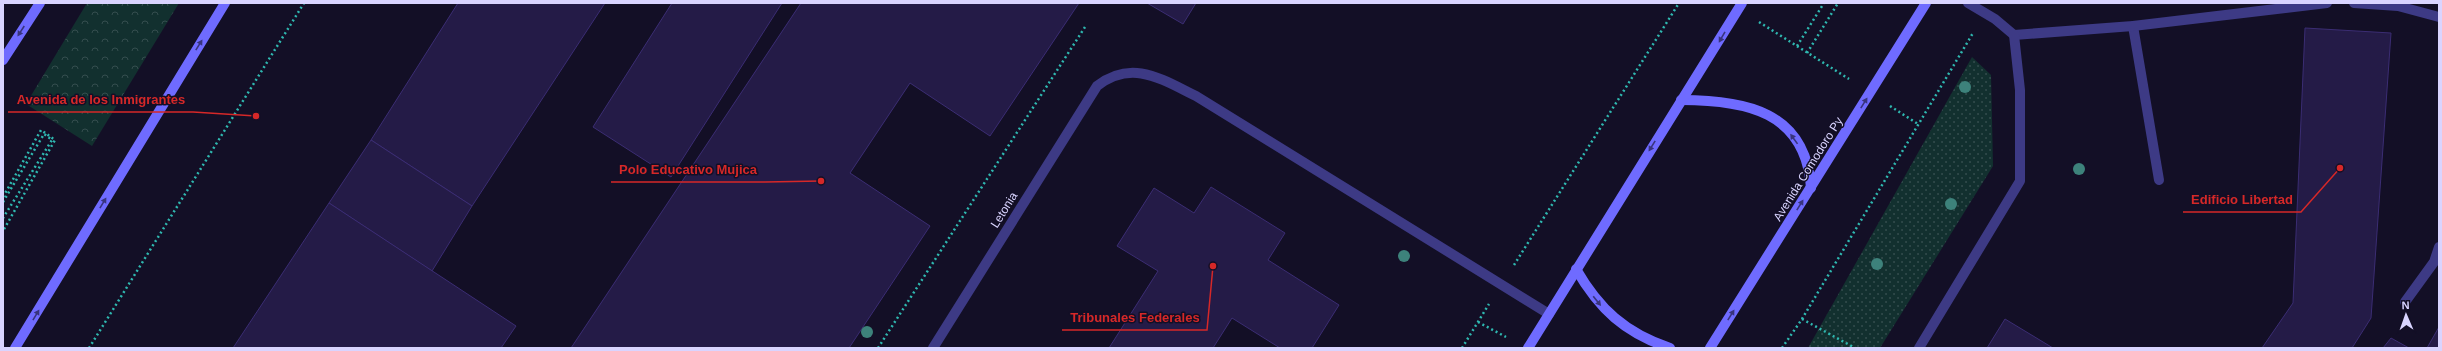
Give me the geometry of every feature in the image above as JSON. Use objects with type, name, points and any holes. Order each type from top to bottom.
[{"type":"main road","points":[[3,60],[40,3]]},
{"type":"main road","points":[[15,348],[225,3]]},
{"type":"main road","name":"Avenida Comodoro Py","points":[[1710,348],[1926,3]]},
{"type":"main road","points":[[1528,348],[1576,268],[1740,6]]},
{"type":"main road","points":[[1681,100],[1714,100],[1738,103],[1751,106],[1775,119],[1786,128],[1802,150],[1810,175],[1811,188]]},
{"type":"main road","points":[[1576,268],[1601,306],[1616,319],[1634,334],[1670,348]]},
{"type":"lane","points":[[1968,3],[1984,12],[2014,35],[2133,26],[2326,3]]},
{"type":"lane","points":[[2354,3],[2398,6],[2439,17]]},
{"type":"lane","points":[[2133,26],[2159,180]]},
{"type":"lane","points":[[1919,348],[2020,181],[2020,90],[2014,35]]},
{"type":"lane","name":"Letonia","points":[[933,348],[1097,86],[1108,77],[1121,73],[1137,72],[1154,76],[1196,96],[1502,285]]},
{"type":"lane","points":[[2405,302],[2434,262],[2439,247]]},
{"type":"lane","points":[[1502,285],[1549,314]]},
{"type":"path","points":[[89,348],[304,3]]},
{"type":"path","points":[[1462,348],[1679,3]]},
{"type":"path","points":[[1797,46],[1824,3]]},
{"type":"path","points":[[1807,53],[1838,3]]},
{"type":"path","points":[[1740,6],[1807,53],[1918,124]]},
{"type":"path","points":[[1782,348],[1802,319],[1984,12]]},
{"type":"path","points":[[878,348],[1085,27]]},
{"type":"path","points":[[3,197],[41,130],[55,140],[3,231]]},
{"type":"path","points":[[3,202],[44,134],[52,140],[3,218]]},
{"type":"path","points":[[1802,319],[1855,348]]},
{"type":"path","points":[[1478,322],[1512,340]]},
{"type":"green space","points":[[87,3],[179,3],[92,146],[26,104]]},
{"type":"green space","points":[[1972,57],[1991,75],[1993,166],[1880,348],[1808,348]]},
{"type":"building","points":[[458,3],[605,3],[472,206],[371,140]]},
{"type":"building","points":[[672,3],[782,3],[671,177],[593,127]]},
{"type":"building","points":[[801,3],[1079,3],[990,136],[910,83],[850,173],[930,226],[849,348],[571,348]]},
{"type":"building","points":[[1147,3],[1196,3],[1183,24]]},
{"type":"building","points":[[2305,28],[2391,33],[2371,318],[2352,348],[2262,348],[2293,303]]},
{"type":"building","points":[[371,140],[472,206],[432,271],[329,203]]},
{"type":"building","points":[[1211,187],[1285,233],[1268,260],[1339,305],[1312,348],[1280,348],[1232,318],[1213,348],[1109,348],[1158,271],[1117,246],[1154,188],[1194,213]]},
{"type":"building","points":[[329,203],[516,326],[501,348],[233,348]]},
{"type":"building","points":[[2005,319],[2053,348],[1987,348]]},
{"type":"building","points":[[2439,327],[2439,348],[2427,348]]},
{"type":"building","points":[[2391,338],[2409,348],[2383,348]]},
{"type":"place","name":"Avenida de los Inmigrantes","points":[[256,116]]},
{"type":"place","name":"Edificio Libertad","points":[[2340,168]]},
{"type":"place","name":"Polo Educativo Mujica","points":[[821,181]]},
{"type":"place","name":"Tribunales Federales","points":[[1213,266]]}]
